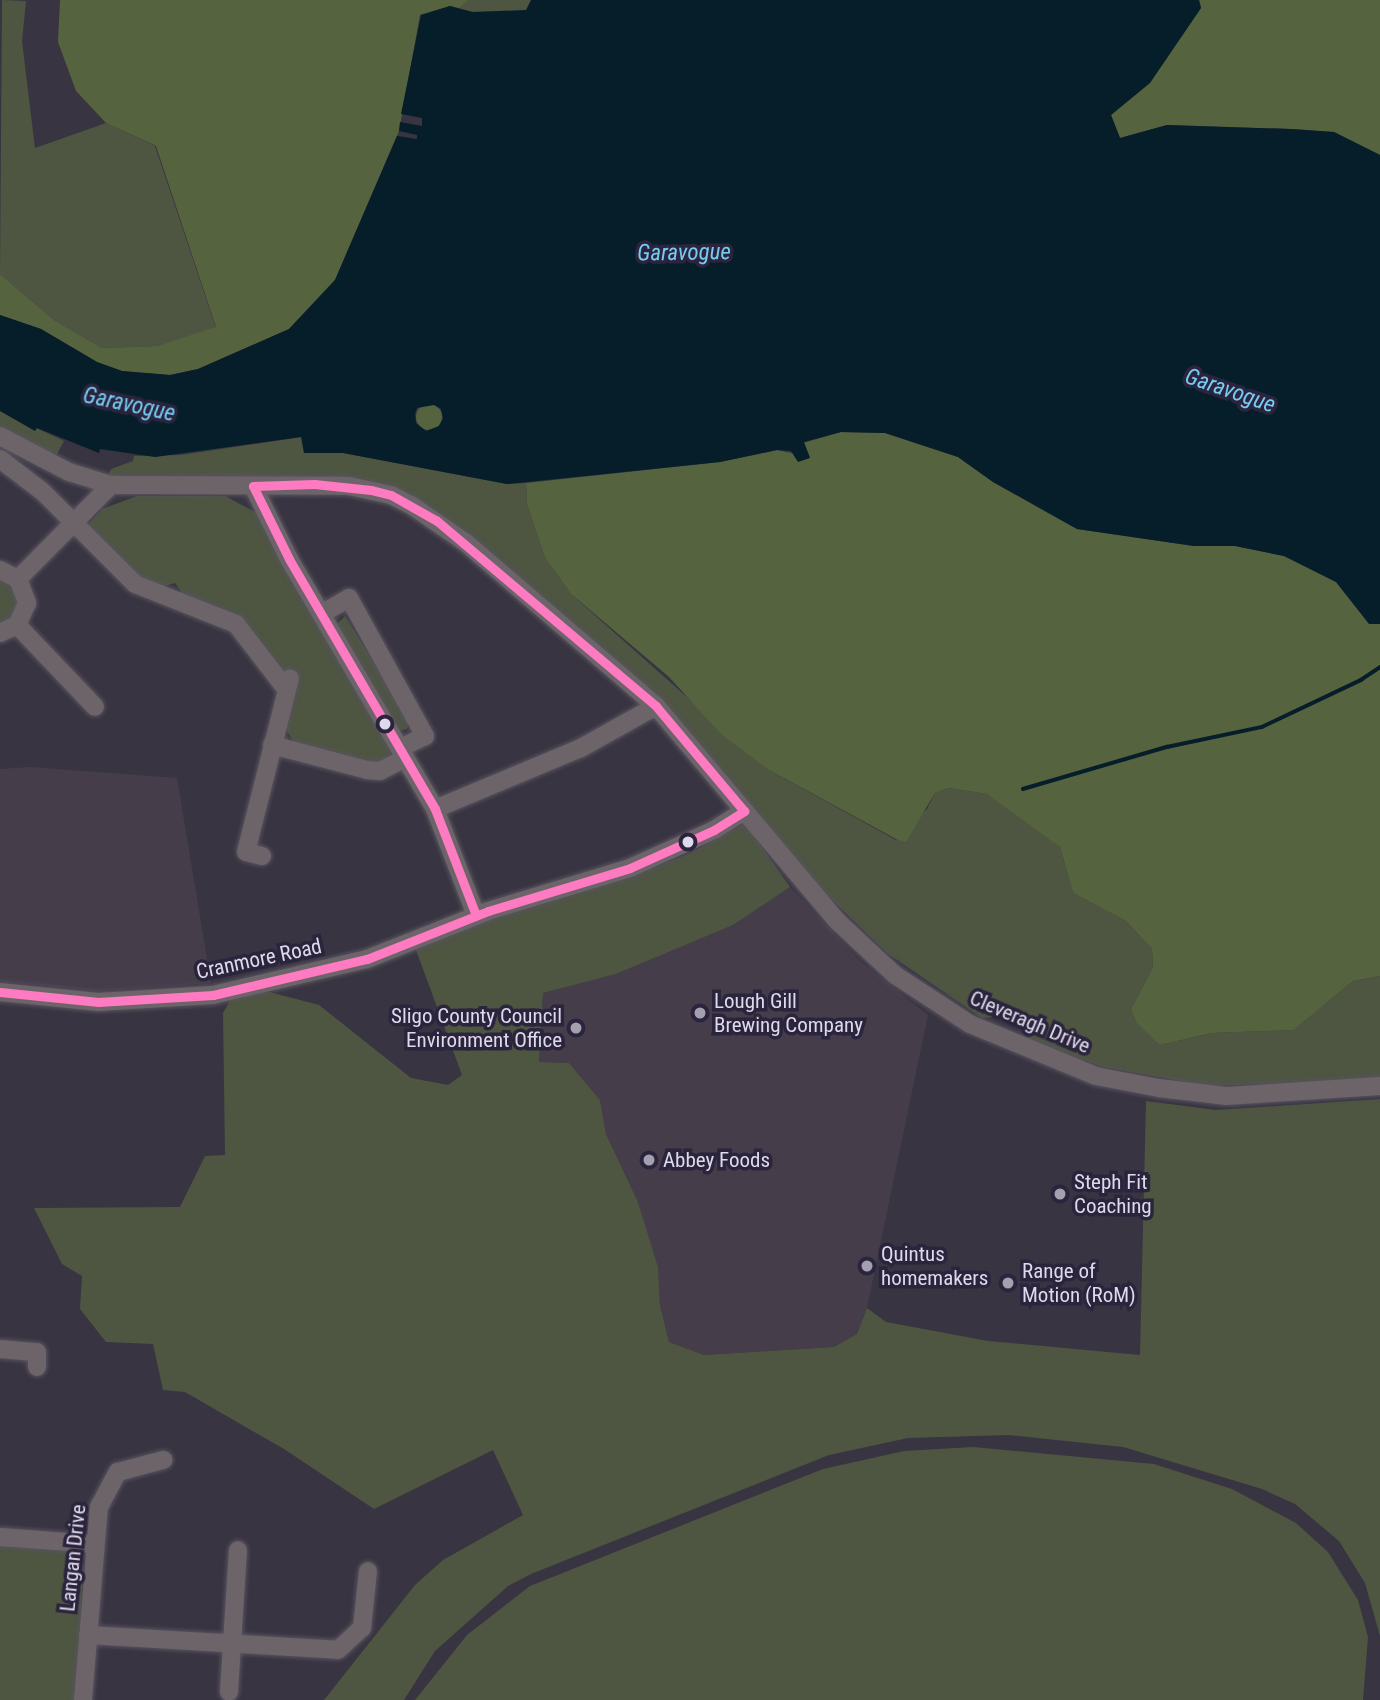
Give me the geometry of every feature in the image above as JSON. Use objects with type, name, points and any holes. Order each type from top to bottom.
[{"type":"street","name":"Cleveragh Drive","points":[[0,436],[69,472],[111,485],[349,486],[391,495],[411,505],[466,543],[656,706],[860,943],[926,998],[970,1024],[1096,1076],[1159,1088],[1226,1096],[1380,1086]]},
{"type":"street","points":[[0,459],[43,492],[73,525],[135,584],[236,624],[288,683],[246,852],[262,856]]},
{"type":"street","points":[[18,579],[111,485]]},
{"type":"street","points":[[253,485],[265,517],[435,809],[476,915]]},
{"type":"street","points":[[0,570],[18,579],[27,603],[8,629],[95,707]]},
{"type":"street","points":[[272,745],[366,770],[380,771],[425,736],[349,598],[323,613]]},
{"type":"street","points":[[435,809],[581,748],[656,706]]},
{"type":"street","name":"Cranmore Road","points":[[0,992],[98,1002],[214,995],[367,959],[476,915],[630,868],[714,830],[744,811]]},
{"type":"street","points":[[0,1349],[37,1352],[37,1367]]},
{"type":"street","name":"Langan Drive","points":[[83,1700],[93,1544],[107,1486],[130,1466],[163,1460]]},
{"type":"street","points":[[0,1537],[93,1544]]},
{"type":"street","points":[[229,1692],[238,1550]]},
{"type":"street","points":[[88,1635],[338,1650],[349,1644],[362,1628],[368,1571]]},
{"type":"shaded area","points":[[30,767],[177,778],[211,983],[94,991],[0,981],[0,769]]},
{"type":"shaded area","points":[[790,887],[862,963],[928,1015],[867,1308],[857,1334],[834,1347],[704,1355],[669,1342],[660,1305],[658,1267],[638,1202],[606,1134],[600,1100],[569,1063],[539,1062],[543,993],[616,974],[733,925]]},
{"type":"green space","points":[[2,0],[26,1],[22,41],[35,148],[106,123],[155,146],[216,328],[157,346],[102,348],[54,320],[0,274]]},
{"type":"green space","points":[[60,0],[468,0],[459,8],[450,6],[420,15],[399,131],[335,280],[289,329],[198,369],[170,375],[122,371],[97,362],[41,329],[0,315],[0,274],[54,320],[102,348],[157,346],[216,327],[156,146],[106,123],[76,91],[58,42]]},
{"type":"green space","points":[[461,0],[543,0],[534,16],[448,15]]},
{"type":"green space","points":[[1199,0],[1380,0],[1380,155],[1334,132],[1291,129],[1167,125],[1120,138],[1111,115],[1150,82],[1201,8]]},
{"type":"green space","points":[[429,404],[438,408],[442,417],[438,426],[429,430],[420,426],[416,417],[420,408]]},
{"type":"green space","points":[[0,411],[64,441],[55,458],[0,429]]},
{"type":"green space","points":[[841,432],[885,433],[958,457],[993,482],[1077,529],[1194,546],[1235,546],[1284,556],[1336,582],[1369,623],[1380,624],[1380,976],[1353,981],[1294,1030],[1212,1033],[1160,1045],[1137,1023],[1131,1009],[1153,967],[1152,949],[1126,921],[1073,893],[1060,847],[987,794],[949,788],[935,793],[906,842],[769,770],[721,734],[669,677],[571,594],[545,558],[527,504],[526,483],[720,462],[777,450],[810,457],[803,443]]},
{"type":"green space","points":[[302,437],[304,453],[343,453],[507,484],[526,483],[527,504],[545,558],[571,594],[769,770],[896,840],[927,809],[935,793],[949,788],[987,794],[1018,812],[1060,847],[1073,893],[1126,921],[1152,949],[1153,967],[1131,1009],[1160,1045],[1212,1033],[1294,1030],[1353,981],[1380,976],[1380,1079],[1209,1086],[1103,1067],[1029,1041],[1024,1028],[995,1017],[982,1018],[887,953],[828,896],[701,751],[411,497],[107,478],[111,469],[133,461],[134,456],[181,455]]},
{"type":"green space","points":[[137,496],[225,496],[257,513],[391,744],[390,758],[380,765],[295,744],[285,728],[292,670],[276,671],[243,623],[184,596],[175,583],[161,587],[138,575],[84,529],[102,509]]},
{"type":"green space","points":[[0,575],[14,583],[20,611],[0,627]]},
{"type":"green space","points":[[345,616],[410,721],[407,729],[399,731],[336,625]]},
{"type":"green space","points":[[745,823],[790,887],[733,925],[616,974],[543,993],[539,1062],[569,1063],[600,1100],[606,1134],[638,1202],[658,1267],[660,1305],[669,1342],[704,1355],[834,1347],[857,1334],[867,1308],[886,1322],[988,1341],[1140,1355],[1146,1101],[1216,1110],[1380,1099],[1380,1636],[1365,1583],[1339,1541],[1295,1504],[1262,1489],[1123,1447],[1009,1435],[908,1438],[829,1455],[531,1574],[508,1586],[435,1651],[404,1700],[324,1700],[415,1585],[443,1560],[523,1515],[493,1450],[374,1509],[284,1449],[185,1392],[163,1390],[153,1344],[106,1342],[80,1309],[82,1276],[62,1264],[34,1208],[180,1207],[205,1156],[225,1155],[223,1013],[231,999],[258,989],[319,1005],[411,1078],[448,1085],[462,1075],[416,950],[484,920],[628,878],[691,853]]},
{"type":"green space","points":[[973,1447],[1154,1464],[1232,1489],[1296,1523],[1328,1552],[1358,1600],[1368,1637],[1363,1700],[415,1700],[467,1635],[530,1586],[823,1469],[904,1451]]},
{"type":"green space","points":[[0,1543],[67,1548],[84,1554],[76,1700],[0,1700]]},
{"type":"water","name":"Garavogue","points":[[531,0],[1199,0],[1201,8],[1150,83],[1111,115],[1120,138],[1167,125],[1291,129],[1334,132],[1380,155],[1380,624],[1369,624],[1336,582],[1284,556],[1235,546],[1194,546],[1077,529],[993,482],[958,457],[885,433],[841,432],[804,442],[810,458],[798,462],[791,451],[777,450],[720,462],[507,484],[343,453],[304,453],[301,437],[155,457],[100,449],[99,453],[37,428],[35,431],[0,411],[0,315],[41,329],[97,362],[122,371],[170,375],[198,369],[289,329],[335,280],[397,136],[417,139],[417,135],[399,131],[400,122],[422,126],[422,118],[401,114],[421,15],[450,6],[473,12],[526,10]],"holes":[[[434,405],[441,409],[443,418],[439,426],[426,431],[416,423],[417,408]]]},
{"type":"waterway","points":[[1023,789],[1167,747],[1262,727],[1361,680],[1380,667]]},
{"type":"transit line","points":[[0,992],[98,1002],[213,995],[367,959],[488,911],[630,868],[714,830],[744,811],[656,706],[437,521],[391,495],[371,490],[314,484],[253,486],[289,559],[435,809],[476,915]]},
{"type":"place","name":"Lough Gill Brewing Company","points":[[700,1013]]},
{"type":"place","name":"Sligo County Council Environment Office","points":[[576,1028]]},
{"type":"place","name":"Abbey Foods","points":[[649,1160]]},
{"type":"place","name":"Steph Fit Coaching","points":[[1060,1194]]},
{"type":"place","name":"Quintus homemakers","points":[[867,1266]]},
{"type":"place","name":"Range of Motion (RoM)","points":[[1008,1283]]}]
